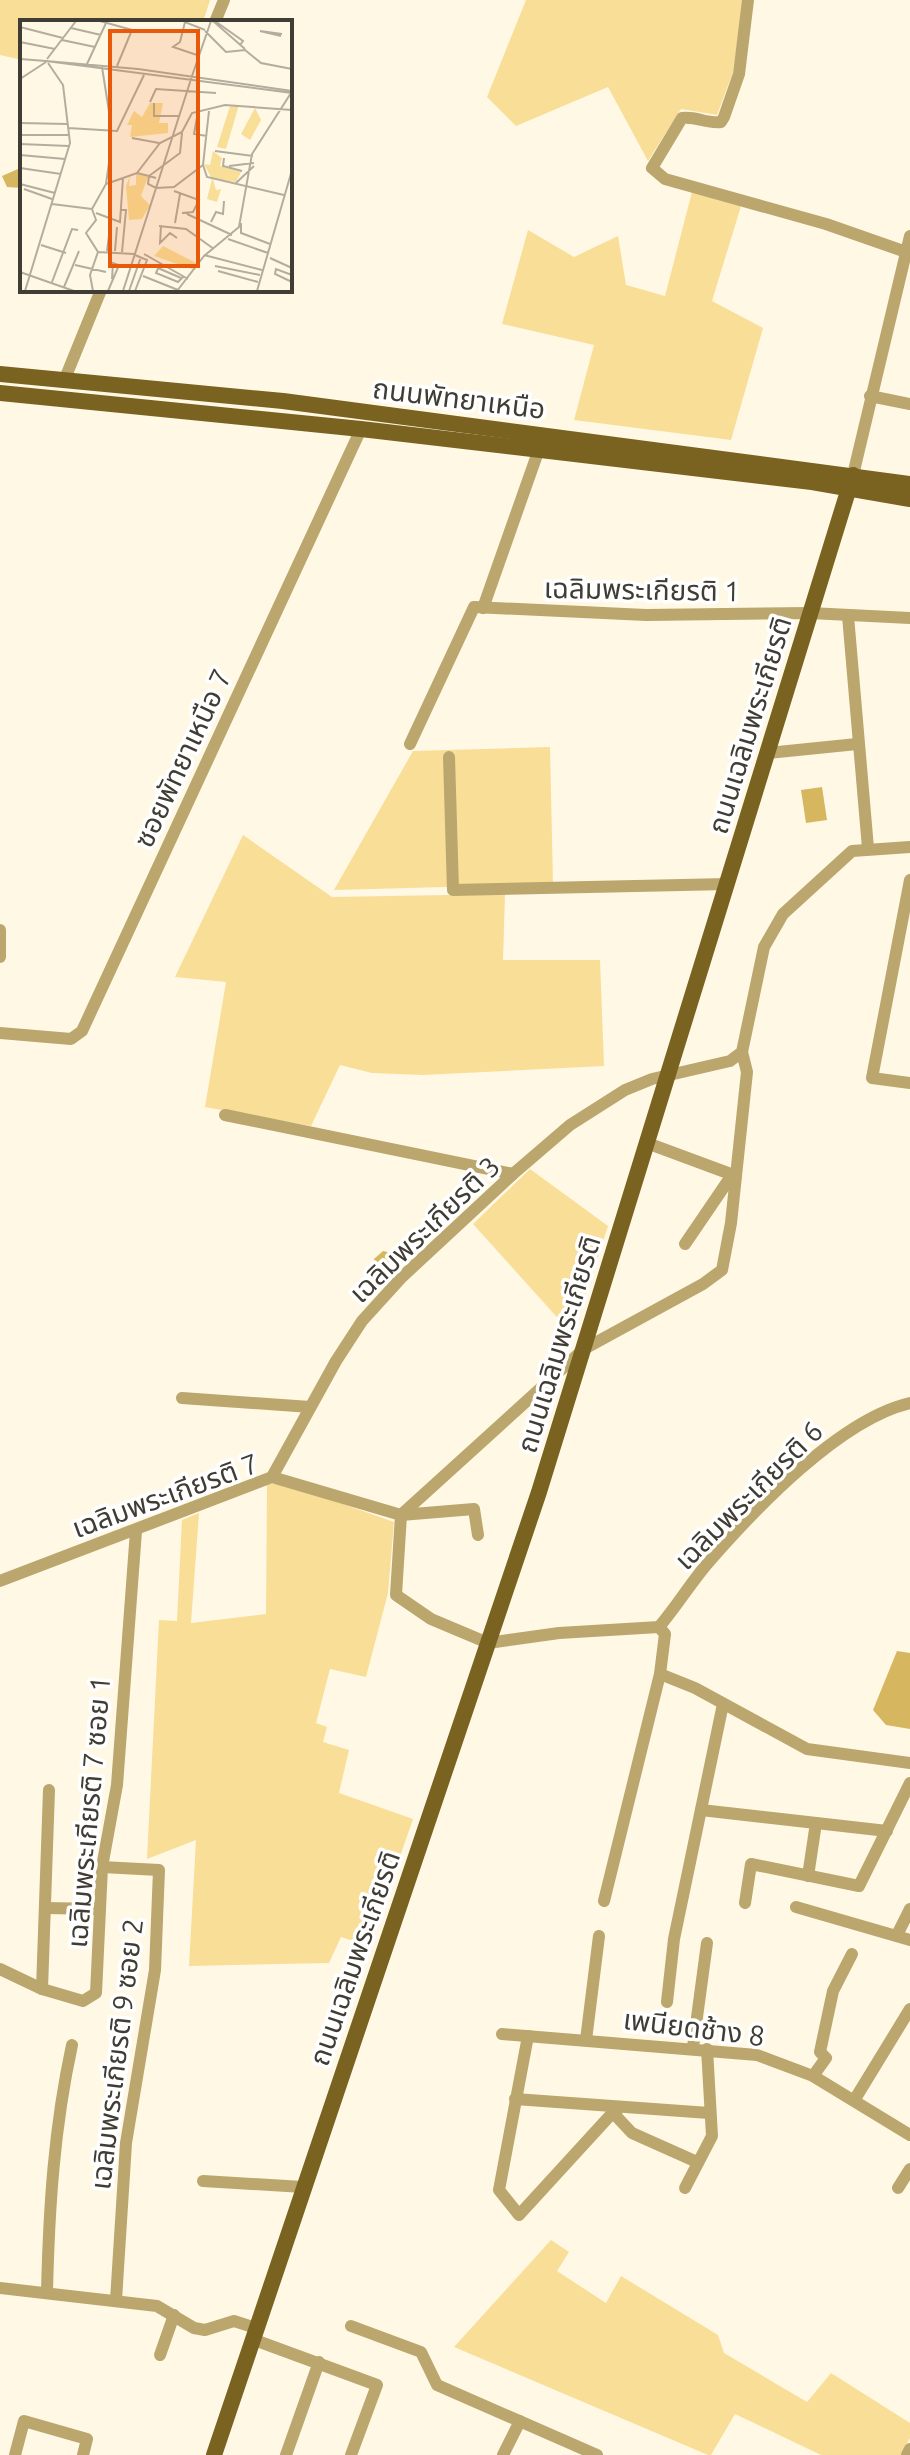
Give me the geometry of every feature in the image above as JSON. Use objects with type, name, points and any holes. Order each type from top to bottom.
[{"type":"main road","name":"ถนนพัทยาเหนือ","points":[[0,374],[283,401],[851,482],[910,499]]},
{"type":"main road","name":"ถนนพัทยาเหนือ","points":[[0,393],[361,429],[538,452],[851,482],[910,484]]},
{"type":"main road","name":"ถนนเฉลิมพระเกียรติ","points":[[214,2455],[584,1349],[851,482]]},
{"type":"street","points":[[216,20],[224,0]]},
{"type":"street","points":[[748,0],[739,74],[724,117],[721,122],[711,124],[682,118],[652,168],[665,179],[826,224],[906,252]]},
{"type":"street","name":"ถนนเฉลิมพระเกียรติ","points":[[851,482],[910,236]]},
{"type":"street","points":[[64,381],[100,292]]},
{"type":"street","points":[[870,396],[910,404]]},
{"type":"street","name":"ซอยพัทยาเหนือ 7","points":[[0,1033],[71,1039],[82,1031],[361,429]]},
{"type":"street","points":[[410,744],[479,608],[538,452]]},
{"type":"street","name":"เฉลิมพระเกียรติ 1","points":[[479,608],[646,615],[909,614]]},
{"type":"street","points":[[848,616],[868,848]]},
{"type":"street","points":[[768,753],[857,744]]},
{"type":"street","points":[[449,757],[453,890],[728,884]]},
{"type":"street","points":[[604,1901],[660,1674],[665,1634],[659,1627],[559,1633],[488,1643],[431,1619],[396,1595],[401,1515],[584,1349],[703,1284],[722,1270],[747,1072],[742,1052],[764,947],[776,923],[852,851],[910,847]]},
{"type":"street","points":[[910,880],[872,1078],[910,1083]]},
{"type":"street","points":[[0,930],[0,957]]},
{"type":"street","name":"เฉลิมพระเกียรติ 3","points":[[272,1477],[362,1321],[402,1277],[513,1174],[602,1103],[625,1090],[730,1061],[742,1052]]},
{"type":"street","points":[[225,1115],[513,1174]]},
{"type":"street","points":[[647,1143],[734,1175]]},
{"type":"street","points":[[685,1244],[734,1175]]},
{"type":"street","points":[[182,1398],[310,1407]]},
{"type":"street","name":"เฉลิมพระเกียรติ 6","points":[[659,1627],[707,1564],[787,1483],[852,1428],[870,1417],[910,1403]]},
{"type":"street","name":"เฉลิมพระเกียรติ 7","points":[[0,1581],[272,1477],[401,1515]]},
{"type":"street","points":[[401,1515],[474,1509],[478,1535]]},
{"type":"street","name":"เฉลิมพระเกียรติ 7 ซอย 1","points":[[1,1974],[83,2001],[96,1993],[102,1867],[117,1785],[136,1531]]},
{"type":"street","points":[[660,1674],[807,1749],[910,1763]]},
{"type":"street","points":[[667,2002],[674,1939],[723,1704]]},
{"type":"street","points":[[745,1903],[751,1864],[859,1886],[910,1783]]},
{"type":"street","points":[[42,1989],[49,1790]]},
{"type":"street","points":[[701,1810],[887,1831]]},
{"type":"street","points":[[808,1876],[816,1823]]},
{"type":"street","name":"เฉลิมพระเกียรติ 9 ซอย 2","points":[[102,1867],[159,1870],[155,1970],[126,2143],[116,2300]]},
{"type":"street","points":[[796,1907],[910,1940]]},
{"type":"street","points":[[46,1908],[100,1909]]},
{"type":"street","points":[[897,1935],[910,1909]]},
{"type":"street","points":[[586,2040],[599,1936]]},
{"type":"street","points":[[693,2047],[707,1943]]},
{"type":"street","points":[[813,2076],[826,2058],[820,2052],[833,1991],[852,1954]]},
{"type":"street","points":[[855,2099],[910,2009]]},
{"type":"street","name":"เพนียดช้าง 8","points":[[502,2034],[693,2047],[757,2055],[813,2076],[910,2135]]},
{"type":"street","points":[[528,2036],[499,2190],[519,2215],[617,2108]]},
{"type":"street","points":[[47,2292],[49,2204],[56,2128],[72,2045]]},
{"type":"street","points":[[685,2188],[712,2136],[707,2049]]},
{"type":"street","points":[[515,2099],[709,2113]]},
{"type":"street","points":[[617,2108],[616,2116],[632,2133],[697,2162]]},
{"type":"street","points":[[898,2188],[910,2169]]},
{"type":"street","points":[[203,2181],[303,2187]]},
{"type":"street","points":[[0,2288],[157,2306],[194,2328],[205,2330],[234,2321],[254,2334],[377,2385],[351,2455]]},
{"type":"street","points":[[160,2355],[174,2315]]},
{"type":"street","points":[[351,2326],[421,2352],[437,2385],[597,2455]]},
{"type":"street","points":[[286,2455],[319,2362]]},
{"type":"street","points":[[15,2455],[24,2421],[87,2439],[83,2455]]},
{"type":"street","points":[[503,2455],[520,2421]]},
{"type":"street","points":[[907,2455],[910,2449]]},
{"type":"shaded area","points":[[0,0],[210,0],[204,20],[20,20],[20,60],[0,55]]},
{"type":"shaded area","points":[[526,0],[743,0],[733,72],[717,115],[681,109],[648,161],[608,87],[516,126],[487,97]]},
{"type":"shaded area","points":[[18,169],[20,188],[7,187],[2,176]]},
{"type":"shaded area","points":[[692,192],[741,206],[712,301],[763,328],[731,440],[574,420],[594,345],[502,324],[528,230],[574,257],[618,236],[626,285],[665,296]]},
{"type":"shaded area","points":[[550,747],[553,884],[334,890],[413,751]]},
{"type":"shaded area","points":[[822,787],[827,820],[806,823],[801,790]]},
{"type":"shaded area","points":[[243,835],[332,897],[505,894],[503,960],[600,960],[604,1066],[423,1075],[372,1073],[340,1065],[311,1126],[205,1107],[226,982],[175,977]]},
{"type":"shaded area","points":[[530,1169],[608,1226],[573,1335],[473,1224]]},
{"type":"shaded area","points":[[383,1251],[391,1253],[394,1258],[381,1271],[374,1266],[374,1259]]},
{"type":"shaded area","points":[[267,1484],[286,1484],[394,1522],[388,1593],[366,1677],[330,1669],[316,1723],[327,1727],[323,1742],[349,1750],[339,1793],[413,1819],[369,1946],[341,1937],[329,1963],[189,1966],[196,1840],[147,1859],[159,1620],[177,1621],[182,1520],[199,1513],[191,1623],[266,1614]]},
{"type":"shaded area","points":[[897,1651],[910,1653],[910,1729],[886,1725],[873,1710]]},
{"type":"shaded area","points":[[551,2240],[569,2252],[557,2271],[606,2303],[621,2276],[718,2335],[724,2353],[807,2402],[831,2373],[910,2423],[910,2438],[901,2455],[821,2455],[735,2414],[711,2455],[708,2455],[454,2347]]}]
